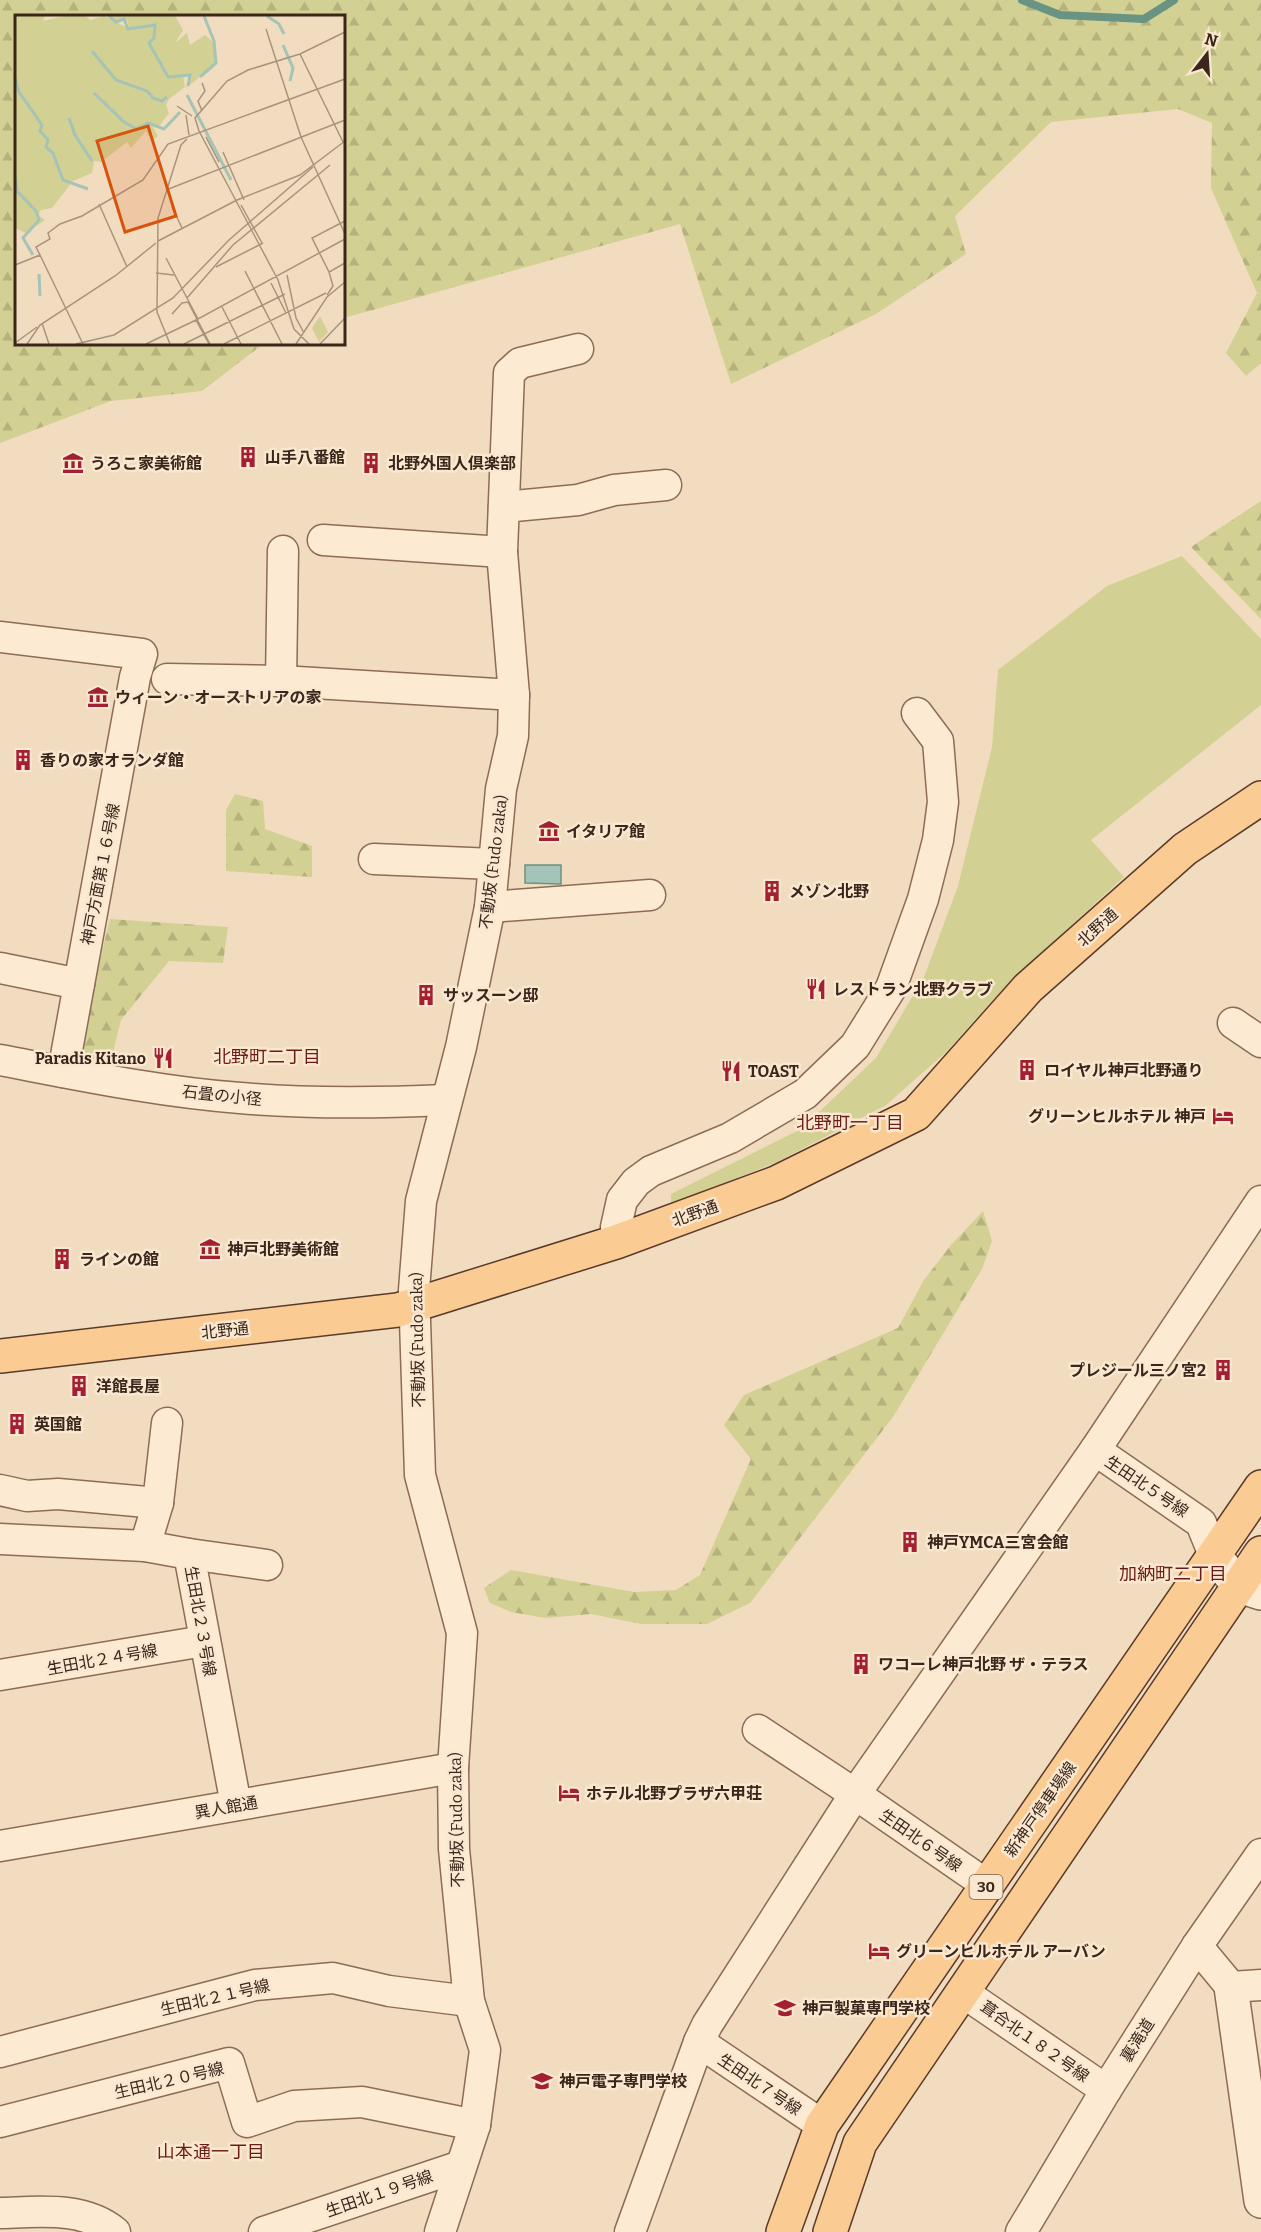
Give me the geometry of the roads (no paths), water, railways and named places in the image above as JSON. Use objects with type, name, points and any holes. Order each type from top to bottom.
[{"type":"main road","name":"北野通","points":[[0,1356],[398,1310],[616,1242],[776,1183],[916,1114],[1028,988],[1185,849],[1261,798]]},
{"type":"main road","name":"新神戸停車場線","points":[[783,2232],[822,2125],[1261,1487]]},
{"type":"main road","name":"30","points":[[830,2232],[860,2143],[1250,1590],[1261,1553]]},
{"type":"street","name":"不動坂 (Fudo zaka)","points":[[440,2232],[475,2126],[485,2049],[469,2001],[454,1850],[453,1768],[462,1633],[420,1475],[413,1305],[421,1200],[461,1047],[490,908],[501,789],[513,735],[514,695],[502,552],[509,373],[520,363],[578,349]]},
{"type":"street","points":[[504,507],[578,500],[614,490],[666,485]]},
{"type":"street","points":[[323,540],[502,552]]},
{"type":"street","points":[[281,681],[283,551]]},
{"type":"street","name":"神戸方面第１６号線","points":[[0,637],[138,665],[63,1072]]},
{"type":"street","points":[[167,678],[281,681],[514,695]]},
{"type":"street","points":[[616,1242],[616,1227],[622,1200],[636,1182],[651,1171],[730,1138],[805,1094],[855,1046],[891,988],[923,899],[938,840],[943,801],[938,741],[917,713]]},
{"type":"street","points":[[374,859],[494,864]]},
{"type":"street","points":[[490,908],[650,895]]},
{"type":"street","points":[[0,968],[79,984]]},
{"type":"street","points":[[1233,1023],[1261,1042]]},
{"type":"street","name":"石畳の小径","points":[[0,1060],[146,1086],[239,1098],[365,1103],[446,1100]]},
{"type":"street","points":[[630,2232],[707,2025],[855,1794],[1095,1450],[1261,1201]]},
{"type":"street","points":[[145,1546],[158,1503],[167,1423]]},
{"type":"street","name":"生田北５号線","points":[[1095,1450],[1201,1523],[1214,1555]]},
{"type":"street","points":[[0,1490],[27,1496],[58,1494],[158,1503]]},
{"type":"street","name":"生田北２３号線","points":[[0,1539],[145,1546],[189,1554],[236,1805]]},
{"type":"street","points":[[189,1554],[267,1565]]},
{"type":"street","points":[[1214,1555],[1250,1590]]},
{"type":"street","name":"生田北２４号線","points":[[0,1675],[204,1641]]},
{"type":"street","name":"生田北６号線","points":[[758,1730],[987,1885]]},
{"type":"street","name":"異人館通","points":[[0,1846],[453,1768]]},
{"type":"street","name":"裏滝道","points":[[1021,2232],[1106,2090],[1197,1946],[1261,1854]]},
{"type":"street","points":[[1197,1946],[1246,1986],[1261,2201]]},
{"type":"street","name":"生田北２１号線","points":[[0,2052],[255,1985],[333,1978],[389,1991],[469,2001]]},
{"type":"street","name":"葺合北１８２号線","points":[[964,1993],[1106,2090]]},
{"type":"street","name":"生田北７号線","points":[[699,2042],[822,2125]]},
{"type":"street","name":"生田北２０号線","points":[[0,2122],[229,2063],[247,2122],[294,2106],[362,2102],[475,2126]]},
{"type":"street","name":"生田北１９号線","points":[[280,2229],[461,2166]]},
{"type":"street","points":[[5,2232],[0,2212],[55,2212],[86,2216],[115,2232]]},
{"type":"waterway","points":[[1022,0],[1060,15],[1144,19],[1174,0]]},
{"type":"place","name":"山手八番館","points":[[248,457]]},
{"type":"place","name":"うろこ家美術館","points":[[73,463]]},
{"type":"place","name":"北野外国人倶楽部","points":[[371,463]]},
{"type":"place","name":"ウィーン・オーストリアの家","points":[[98,697]]},
{"type":"place","name":"香りの家オランダ館","points":[[23,760]]},
{"type":"place","name":"イタリア館","points":[[549,831]]},
{"type":"place","name":"メゾン北野","points":[[772,891]]},
{"type":"place","name":"レストラン北野クラブ","points":[[816,989]]},
{"type":"place","name":"サッスーン邸","points":[[426,995]]},
{"type":"place","name":"Paradis Kitano","points":[[163,1058]]},
{"type":"place","name":"ロイヤル神戸北野通り","points":[[1027,1070]]},
{"type":"place","name":"TOAST","points":[[731,1071]]},
{"type":"place","name":"グリーンヒルホテル 神戸","points":[[1223,1116]]},
{"type":"place","name":"神戸北野美術館","points":[[210,1249]]},
{"type":"place","name":"ラインの館","points":[[62,1259]]},
{"type":"place","name":"プレジール三ノ宮2","points":[[1223,1370]]},
{"type":"place","name":"洋館長屋","points":[[79,1386]]},
{"type":"place","name":"英国館","points":[[17,1424]]},
{"type":"place","name":"神戸YMCA三宮会館","points":[[910,1542]]},
{"type":"place","name":"ワコーレ神戸北野 ザ・テラス","points":[[861,1664]]},
{"type":"place","name":"ホテル北野プラザ六甲荘","points":[[569,1793]]},
{"type":"place","name":"グリーンヒルホテル アーバン","points":[[879,1951]]},
{"type":"place","name":"神戸製菓専門学校","points":[[785,2008]]},
{"type":"place","name":"神戸電子専門学校","points":[[542,2081]]},
{"type":"district","name":"北野町二丁目","points":[[267,1057]]},
{"type":"district","name":"北野町一丁目","points":[[850,1123]]},
{"type":"district","name":"加納町二丁目","points":[[1173,1574]]},
{"type":"district","name":"山本通一丁目","points":[[211,2152]]}]
